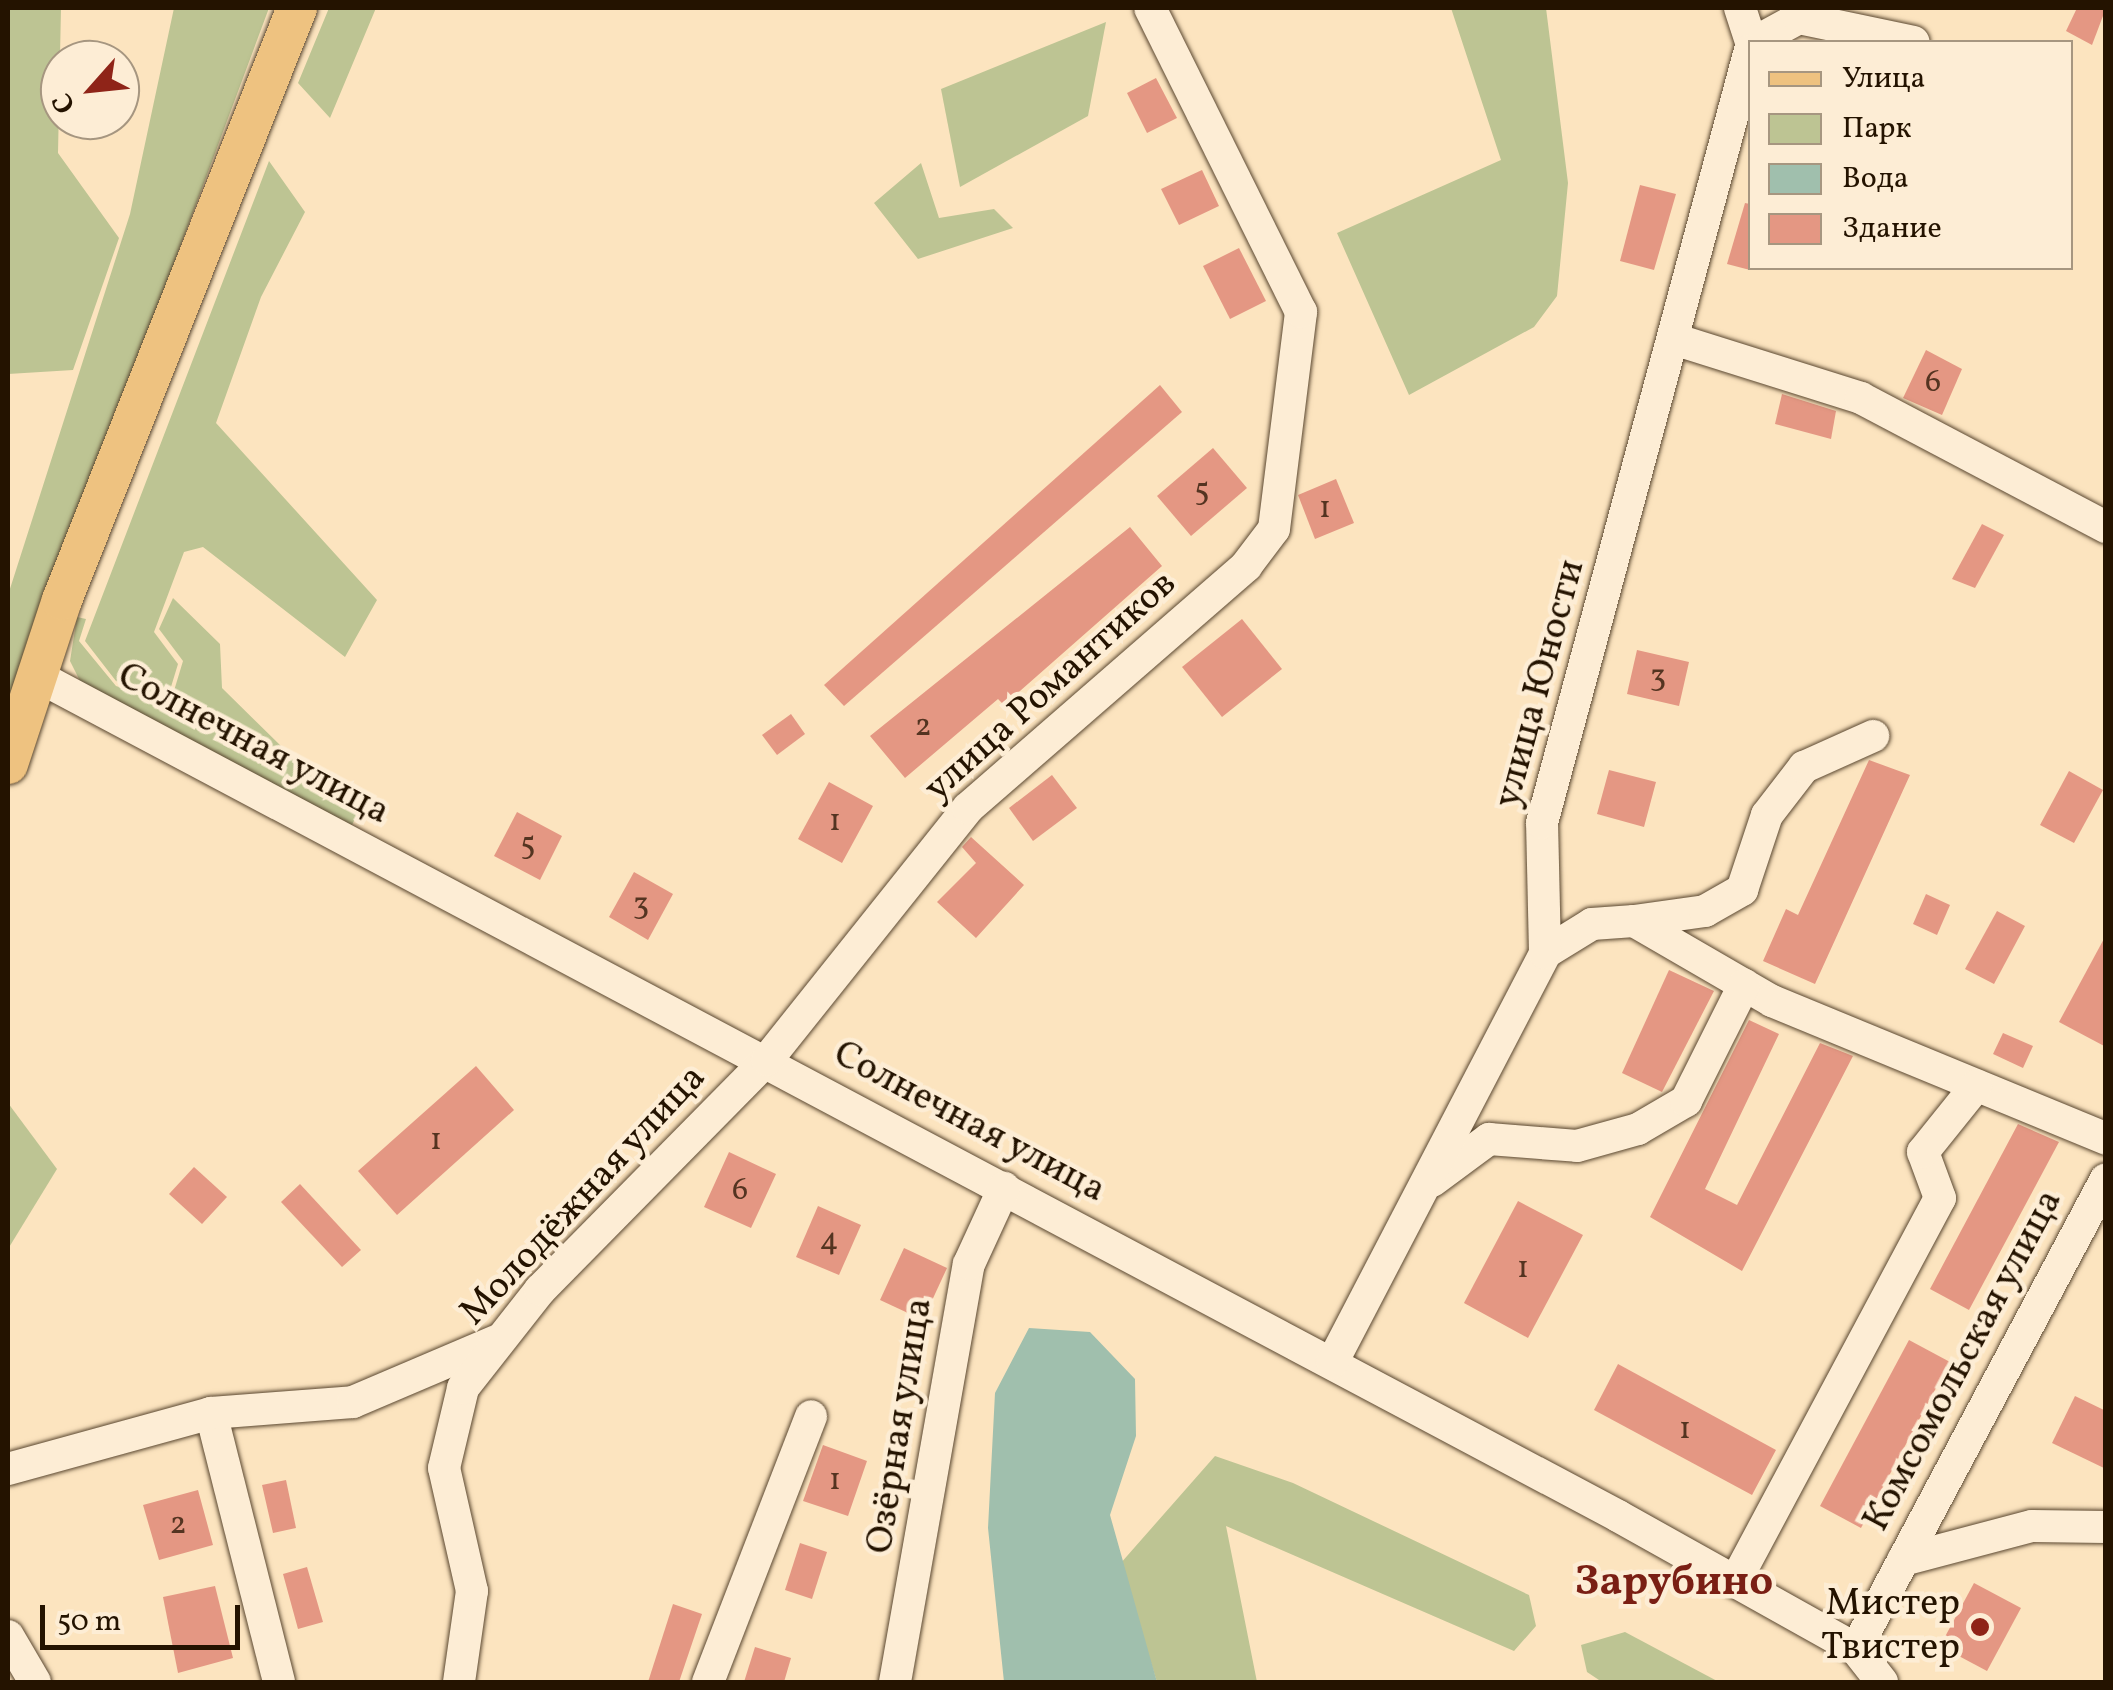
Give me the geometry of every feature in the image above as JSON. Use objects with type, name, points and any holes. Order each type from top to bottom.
[{"type":"main road","points":[[8,764],[297,8]]},
{"type":"street","name":"улица Романтиков","points":[[766,1060],[968,808],[1246,566],[1274,529],[1302,312],[1150,8]]},
{"type":"street","points":[[1740,8],[1750,40]]},
{"type":"street","points":[[1761,40],[1799,18],[1904,40]]},
{"type":"street","name":"улица Юности","points":[[1332,1364],[1546,953],[1542,823],[1677,340],[1748,61]]},
{"type":"street","points":[[1677,340],[1861,398],[2106,528]]},
{"type":"street","name":"Солнечная улица","points":[[39,677],[766,1060],[1856,1649]]},
{"type":"street","points":[[1546,953],[1592,924],[1706,911],[1742,890],[1767,815],[1804,767],[1873,736]]},
{"type":"street","points":[[1634,921],[1744,984],[2106,1139]]},
{"type":"street","points":[[1424,1186],[1490,1139],[1577,1146],[1638,1129],[1686,1101],[1744,984]]},
{"type":"street","name":"Молодёжная улица","points":[[459,1682],[472,1591],[444,1468],[463,1388],[502,1338],[766,1060]]},
{"type":"street","points":[[1736,1582],[1940,1198],[1923,1152],[1976,1086]]},
{"type":"street","name":"Комсомольская улица","points":[[1856,1649],[2106,1179]]},
{"type":"street","name":"Озёрная улица","points":[[895,1682],[969,1264],[1004,1188]]},
{"type":"street","points":[[8,1469],[212,1413],[353,1402],[502,1338]]},
{"type":"street","points":[[212,1413],[278,1682]]},
{"type":"street","points":[[708,1682],[811,1416]]},
{"type":"street","points":[[1904,1560],[2032,1526],[2106,1527]]},
{"type":"street","points":[[8,1636],[35,1682]]},
{"type":"street","points":[[1856,1649],[1882,1682]]},
{"type":"green space","points":[[8,8],[61,8],[60,40],[40,40],[40,140],[58,140],[58,153],[119,238],[73,370],[8,374]]},
{"type":"green space","points":[[174,8],[269,8],[8,710],[8,595],[130,214]]},
{"type":"green space","points":[[329,8],[376,8],[330,118],[298,83]]},
{"type":"green space","points":[[1451,8],[1546,8],[1568,183],[1557,296],[1534,327],[1409,395],[1337,233],[1501,160]]},
{"type":"green space","points":[[1106,22],[1088,116],[960,187],[941,89]]},
{"type":"green space","points":[[269,161],[305,212],[261,297],[216,423],[377,600],[345,657],[203,547],[184,552],[154,632],[178,664],[167,700],[116,681],[85,641]]},
{"type":"green space","points":[[921,163],[939,218],[994,209],[1013,228],[918,259],[874,203]]},
{"type":"green space","points":[[173,598],[220,644],[222,688],[336,800],[362,804],[352,825],[84,689],[70,661],[77,617],[86,619],[79,641],[116,686],[170,704],[183,661],[159,629]]},
{"type":"green space","points":[[8,1103],[57,1169],[8,1249]]},
{"type":"green space","points":[[1215,1456],[1293,1483],[1529,1595],[1536,1626],[1514,1651],[1226,1526],[1257,1682],[1157,1682],[1120,1564]]},
{"type":"green space","points":[[1625,1632],[1719,1682],[1602,1682],[1587,1672],[1581,1645]]},
{"type":"water","points":[[1029,1328],[1090,1332],[1135,1379],[1136,1436],[1110,1515],[1157,1682],[1004,1682],[988,1528],[995,1393]]},
{"type":"building","points":[[2077,8],[2106,8],[2092,45],[2066,31]]},
{"type":"building","points":[[1156,78],[1177,118],[1147,133],[1127,93]]},
{"type":"building","points":[[1202,170],[1219,206],[1179,225],[1161,189]]},
{"type":"building","points":[[1640,185],[1676,194],[1654,270],[1620,261]]},
{"type":"building","points":[[1745,203],[1748,204],[1748,269],[1727,264]]},
{"type":"building","points":[[1239,248],[1266,301],[1230,319],[1203,266]]},
{"type":"building","points":[[1926,350],[1962,369],[1942,415],[1903,398]]},
{"type":"building","points":[[1160,385],[1182,412],[844,706],[824,685]]},
{"type":"building","points":[[1782,394],[1836,411],[1831,439],[1775,424]]},
{"type":"building","points":[[1213,448],[1247,488],[1191,536],[1157,496]]},
{"type":"building","points":[[1336,479],[1354,523],[1315,539],[1298,495]]},
{"type":"building","points":[[1982,524],[2004,535],[1975,588],[1952,579]]},
{"type":"building","points":[[1130,527],[1162,566],[1004,705],[998,699],[905,778],[870,736]]},
{"type":"building","points":[[1242,619],[1282,669],[1222,717],[1182,667]]},
{"type":"building","points":[[1637,650],[1689,662],[1679,706],[1627,694]]},
{"type":"building","points":[[791,714],[805,734],[777,755],[762,735]]},
{"type":"building","points":[[1869,760],[1910,775],[1815,984],[1763,961],[1786,909],[1798,915]]},
{"type":"building","points":[[1609,770],[1656,782],[1644,827],[1597,814]]},
{"type":"building","points":[[2069,771],[2103,790],[2074,843],[2040,825]]},
{"type":"building","points":[[1052,775],[1077,808],[1033,841],[1009,808]]},
{"type":"building","points":[[829,782],[873,806],[842,863],[798,839]]},
{"type":"building","points":[[517,812],[562,836],[540,880],[494,856]]},
{"type":"building","points":[[971,837],[1024,885],[976,938],[937,902],[976,863],[962,847]]},
{"type":"building","points":[[634,872],[673,894],[648,940],[609,917]]},
{"type":"building","points":[[1926,894],[1950,905],[1937,935],[1913,924]]},
{"type":"building","points":[[1997,911],[2025,926],[1994,984],[1965,969]]},
{"type":"building","points":[[2106,935],[2106,1047],[2059,1022]]},
{"type":"building","points":[[1669,970],[1714,991],[1662,1092],[1622,1073]]},
{"type":"building","points":[[1749,1020],[1779,1034],[1705,1189],[1737,1205],[1820,1043],[1853,1056],[1742,1271],[1650,1217]]},
{"type":"building","points":[[2003,1033],[2033,1046],[2023,1068],[1993,1054]]},
{"type":"building","points":[[476,1066],[514,1110],[397,1215],[358,1171]]},
{"type":"building","points":[[2018,1124],[2059,1142],[1969,1310],[1930,1289]]},
{"type":"building","points":[[729,1152],[776,1174],[751,1228],[704,1207]]},
{"type":"building","points":[[194,1167],[227,1197],[202,1224],[169,1194]]},
{"type":"building","points":[[300,1184],[361,1250],[342,1267],[281,1202]]},
{"type":"building","points":[[1518,1201],[1583,1235],[1528,1338],[1464,1303]]},
{"type":"building","points":[[818,1206],[861,1225],[839,1275],[796,1257]]},
{"type":"building","points":[[904,1248],[947,1268],[923,1320],[880,1300]]},
{"type":"building","points":[[1909,1340],[1950,1362],[1861,1528],[1820,1506]]},
{"type":"building","points":[[1618,1364],[1776,1450],[1752,1495],[1594,1410]]},
{"type":"building","points":[[2075,1396],[2106,1411],[2106,1469],[2052,1443]]},
{"type":"building","points":[[823,1445],[867,1461],[848,1516],[803,1501]]},
{"type":"building","points":[[286,1480],[296,1528],[273,1533],[262,1485]]},
{"type":"building","points":[[198,1490],[213,1545],[159,1560],[143,1505]]},
{"type":"building","points":[[800,1543],[827,1552],[812,1599],[785,1590]]},
{"type":"building","points":[[307,1567],[323,1622],[298,1629],[283,1574]]},
{"type":"building","name":"Мистер Твистер","points":[[1974,1583],[2021,1608],[1987,1671],[1940,1646]]},
{"type":"building","points":[[215,1586],[233,1658],[178,1673],[163,1597]]},
{"type":"building","points":[[673,1604],[702,1614],[679,1682],[648,1682]]},
{"type":"building","points":[[755,1647],[791,1658],[784,1682],[744,1682]]},
{"type":"place","name":"Мистер Твистер","points":[[1980,1627]]},
{"type":"district","name":"Зарубино","points":[[1674,1584]]}]
